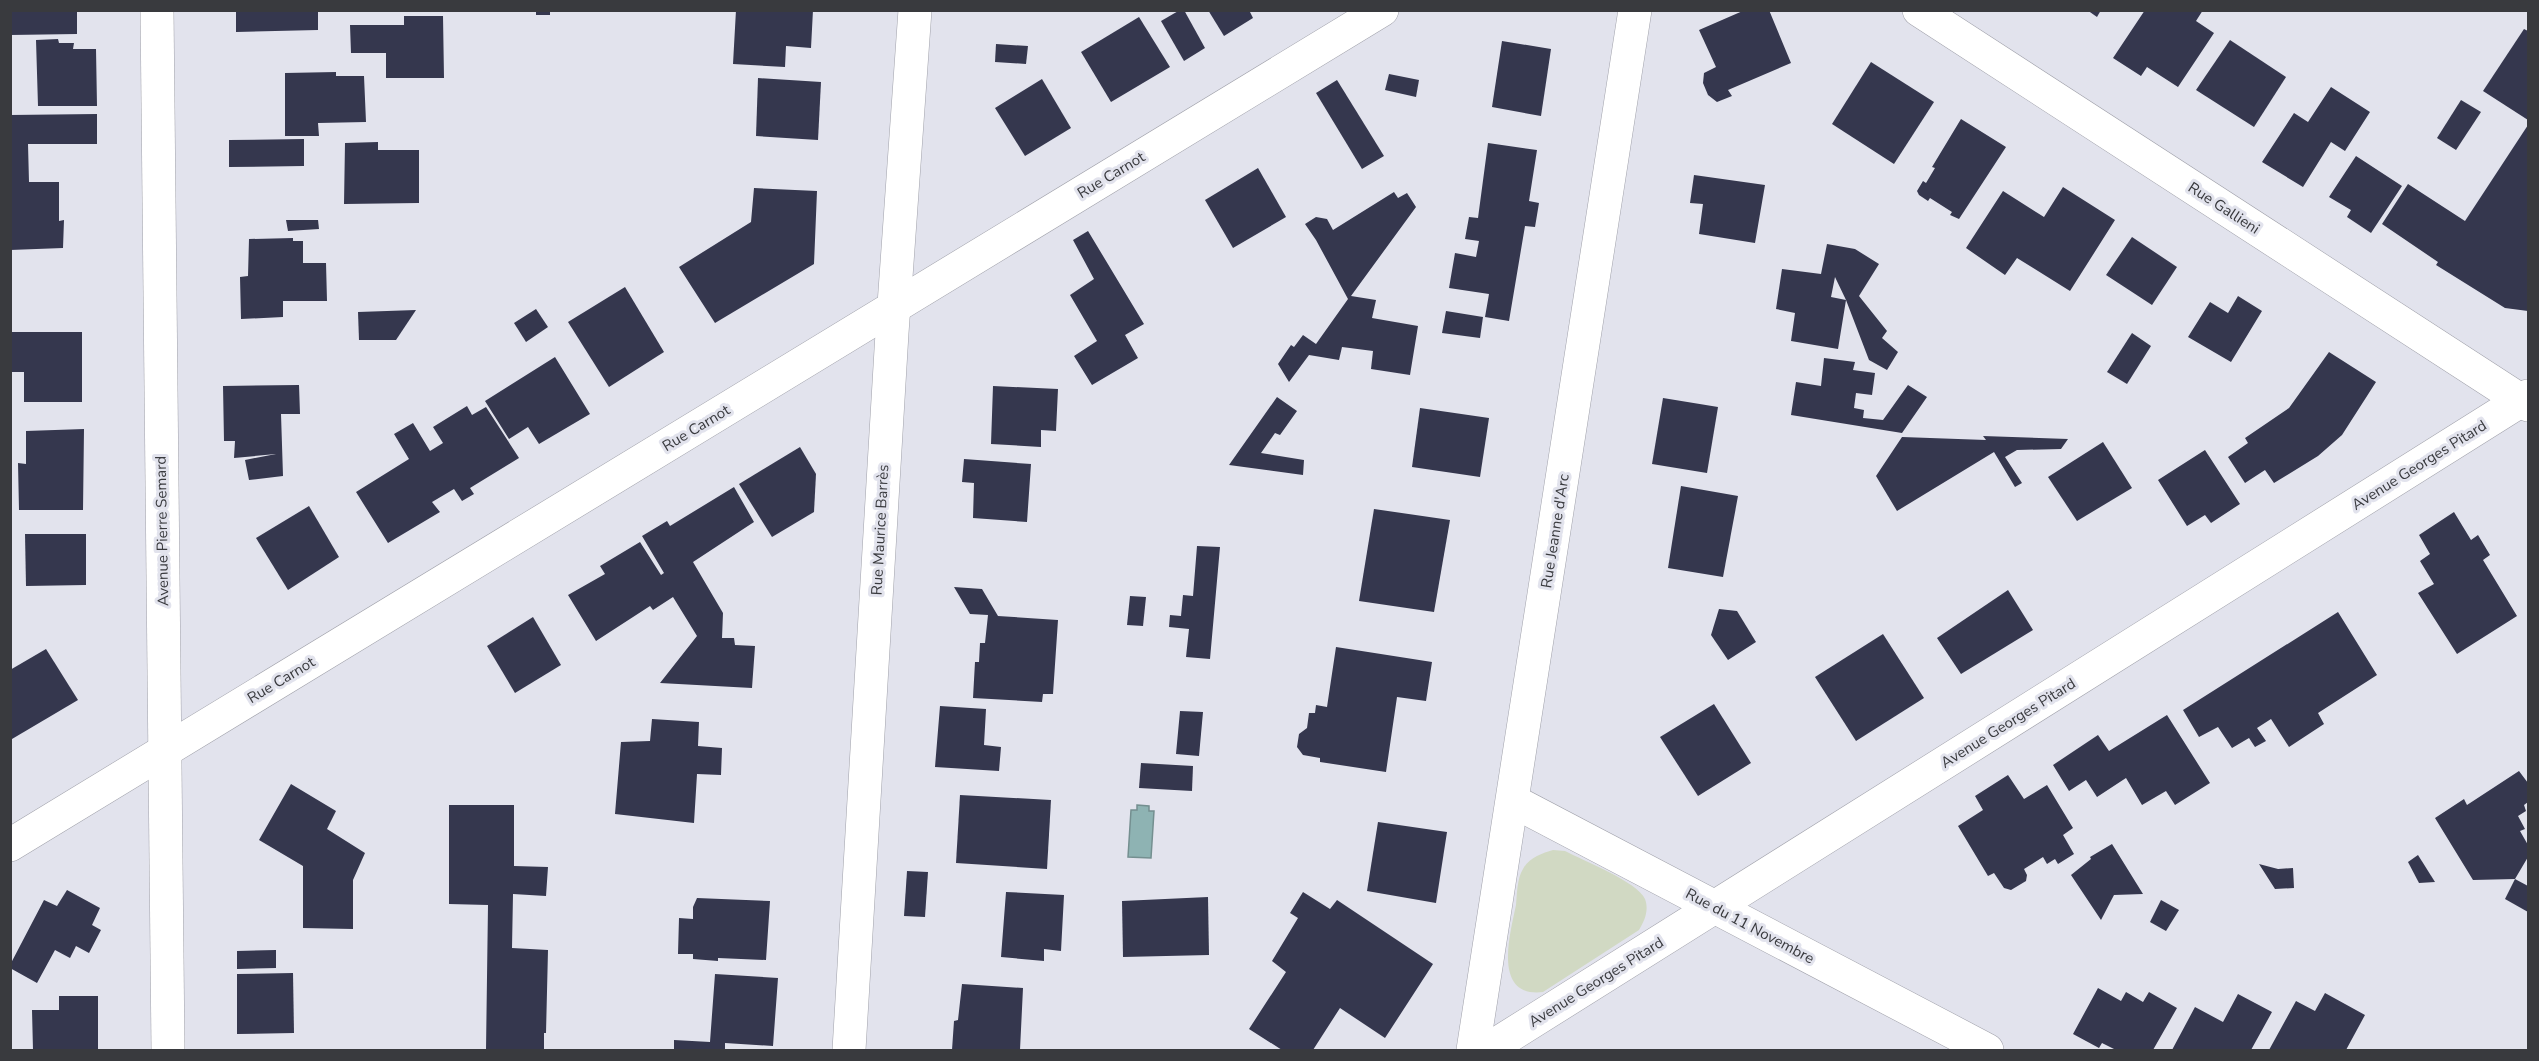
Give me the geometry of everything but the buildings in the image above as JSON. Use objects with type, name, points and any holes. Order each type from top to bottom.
[{"type":"street","name":"Avenue Pierre Semard","points":[[157,10],[168,1050]]},
{"type":"street","name":"Rue Maurice Barrès","points":[[849,1050],[894,308],[915,10]]},
{"type":"street","name":"Rue Carnot","points":[[10,845],[1382,10]]},
{"type":"street","name":"Rue Jeanne d'Arc","points":[[1473,1050],[1635,10]]},
{"type":"street","name":"Rue Gallieni","points":[[1919,10],[2526,401]]},
{"type":"street","name":"Avenue Georges Pitard","points":[[1488,1050],[2526,401]]},
{"type":"street","name":"Rue du 11 Novembre","points":[[1513,801],[1987,1050]]},
{"type":"shaded area","points":[[1137,805],[1149,806],[1149,811],[1154,811],[1151,858],[1128,857],[1131,810],[1137,810]]},
{"type":"shaded area","points":[[1553,850],[1565,851],[1632,886],[1645,899],[1646,915],[1639,930],[1543,992],[1527,991],[1516,985],[1510,975],[1508,962],[1508,947],[1518,882],[1521,873],[1532,859]]}]
